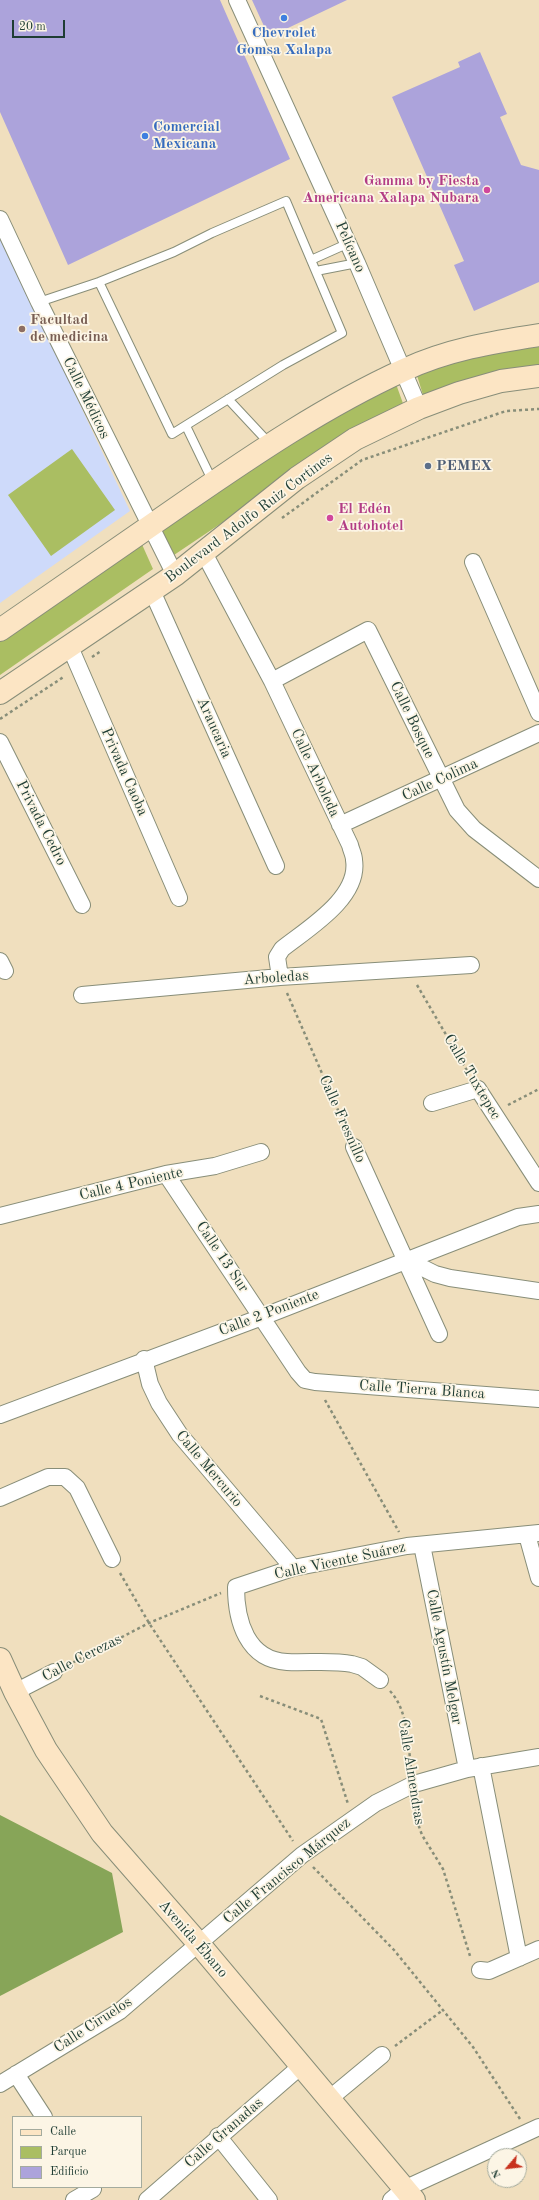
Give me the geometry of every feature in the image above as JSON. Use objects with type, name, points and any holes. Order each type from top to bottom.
[{"type":"main road","points":[[0,630],[213,482],[271,444],[336,405],[404,369],[451,352],[502,340],[539,335]]},
{"type":"main road","name":"Boulevard Adolfo Ruiz Cortines","points":[[0,694],[176,575],[297,478],[355,439],[419,408],[459,393],[501,381],[539,376]]},
{"type":"main road","name":"Avenida Ébano","points":[[0,1659],[15,1692],[50,1757],[102,1834],[199,1944],[329,2099],[403,2196]]},
{"type":"street","name":"Pelícano","points":[[237,0],[358,263],[404,369],[419,408]]},
{"type":"street","name":"Calle Médicos","points":[[0,219],[39,302],[150,526],[176,575]]},
{"type":"street","name":"Calle Arboleda","points":[[204,553],[272,680],[340,825],[354,860],[353,876],[346,892],[331,910],[282,949],[277,957],[280,978]]},
{"type":"street","points":[[473,562],[539,713]]},
{"type":"street","name":"Araucaria","points":[[152,591],[276,866]]},
{"type":"street","name":"Calle Bosque","points":[[272,680],[368,630],[457,810],[474,829],[539,879]]},
{"type":"street","name":"Privada Caoba","points":[[70,647],[179,898]]},
{"type":"street","name":"Calle Colima","points":[[340,825],[441,780],[539,733]]},
{"type":"street","name":"Privada Cedro","points":[[0,742],[82,905]]},
{"type":"street","name":"Arboledas","points":[[82,995],[280,978],[471,965]]},
{"type":"street","points":[[432,1103],[478,1089]]},
{"type":"street","name":"Calle Tuxtepec","points":[[478,1089],[539,1183]]},
{"type":"street","name":"Calle Fresnillo","points":[[354,1147],[407,1260],[439,1334]]},
{"type":"street","name":"Calle 4 Poniente","points":[[0,1216],[166,1174],[193,1171],[261,1152]]},
{"type":"street","name":"Calle 13 Sur","points":[[166,1174],[298,1372],[310,1381]]},
{"type":"street","name":"Calle 2 Poniente","points":[[0,1415],[144,1359],[262,1317],[518,1217],[539,1214]]},
{"type":"street","points":[[407,1260],[435,1274],[450,1278],[539,1291]]},
{"type":"street","name":"Calle Mercurio","points":[[144,1359],[150,1384],[159,1403],[180,1435],[293,1568]]},
{"type":"street","name":"Calle Tierra Blanca","points":[[310,1381],[539,1399]]},
{"type":"street","points":[[0,1498],[48,1477],[65,1477],[76,1488],[112,1559]]},
{"type":"street","points":[[533,1534],[539,1578]]},
{"type":"street","name":"Calle Vicente Suárez","points":[[236,1587],[293,1568],[415,1545],[533,1534]]},
{"type":"street","name":"Calle Agustín Melgar","points":[[415,1545],[474,1768],[519,1958]]},
{"type":"street","points":[[236,1587],[236,1607],[244,1635],[254,1647],[267,1656],[286,1662],[352,1664],[362,1668],[380,1680]]},
{"type":"street","name":"Calle Cerezas","points":[[15,1692],[54,1672]]},
{"type":"street","name":"Calle Francisco Márquez","points":[[199,1944],[302,1855],[352,1818],[389,1796],[414,1784],[474,1768],[539,1757]]},
{"type":"street","name":"Calle Ciruelos","points":[[0,2084],[120,2011],[199,1944]]},
{"type":"street","points":[[480,1970],[489,1971],[539,1949]]},
{"type":"street","points":[[329,2099],[382,2055]]},
{"type":"street","name":"Calle Granadas","points":[[147,2200],[218,2136],[301,2066]]},
{"type":"street","points":[[16,2074],[43,2116]]},
{"type":"street","points":[[403,2196],[539,2127]]},
{"type":"street","points":[[218,2136],[269,2200]]},
{"type":"street","points":[[74,2200],[96,2192]]},
{"type":"lane","points":[[39,302],[99,282],[174,252],[212,232],[286,200],[342,333],[283,365],[172,434],[99,282]]},
{"type":"lane","points":[[311,260],[349,243]]},
{"type":"lane","points":[[316,271],[358,263]]},
{"type":"lane","points":[[228,399],[271,444]]},
{"type":"lane","points":[[186,426],[213,482]]},
{"type":"path","points":[[281,518],[362,460],[506,411],[539,409]]},
{"type":"path","points":[[0,719],[103,649]]},
{"type":"path","name":"Calle Tuxtepec","points":[[408,969],[478,1089]]},
{"type":"path","name":"Calle Fresnillo","points":[[280,978],[354,1147]]},
{"type":"path","points":[[493,1112],[539,1089]]},
{"type":"path","points":[[310,1381],[415,1545]]},
{"type":"path","name":"Calle Cerezas","points":[[54,1672],[149,1623],[236,1587]]},
{"type":"path","name":"Calle Almendras","points":[[380,1680],[400,1704],[404,1719],[414,1784],[417,1821],[422,1835],[443,1869],[473,1963],[480,1970]]},
{"type":"path","points":[[260,1696],[321,1719],[352,1818]]},
{"type":"path","points":[[382,2055],[443,2010]]},
{"type":"shaded area","name":"Facultad de medicina","points":[[0,235],[130,511],[0,603]]},
{"type":"green space","points":[[539,347],[539,370],[424,398],[415,369],[508,349]]},
{"type":"green space","points":[[396,384],[405,409],[342,442],[174,555],[159,526],[324,416]]},
{"type":"green space","points":[[72,449],[115,510],[51,556],[8,495]]},
{"type":"green space","points":[[140,540],[153,569],[0,675],[0,637]]},
{"type":"green space","points":[[0,1815],[112,1873],[123,1932],[0,1996]]},
{"type":"building","name":"Comercial Mexicana","points":[[0,0],[220,0],[290,159],[68,265],[0,112]]},
{"type":"building","name":"Chevrolet Gomsa Xalapa","points":[[252,0],[347,0],[269,37]]},
{"type":"building","points":[[480,52],[507,114],[500,117],[521,165],[539,170],[539,282],[474,311],[454,265],[464,261],[392,97],[460,67],[458,62]]},
{"type":"place","name":"Chevrolet Gomsa Xalapa","points":[[284,18]]},
{"type":"place","name":"Comercial Mexicana","points":[[145,136]]},
{"type":"place","name":"Gamma by Fiesta Americana Xalapa Nubara","points":[[487,190]]},
{"type":"place","name":"Facultad de medicina","points":[[22,329]]},
{"type":"place","name":"PEMEX","points":[[428,466]]},
{"type":"place","name":"El Edén Autohotel","points":[[330,518]]}]
